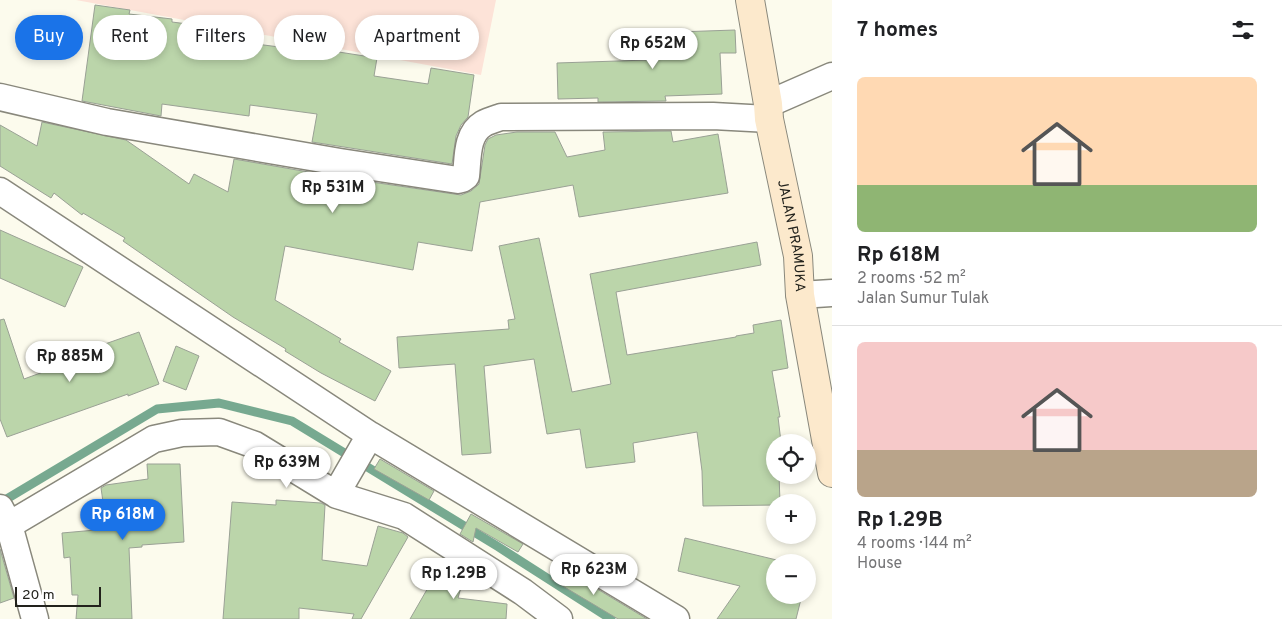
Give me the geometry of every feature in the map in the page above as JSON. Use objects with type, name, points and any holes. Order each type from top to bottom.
[{"type":"main road","name":"JALAN PRAMUKA","points":[[750,0],[768,111],[798,256],[800,294],[832,473]]},
{"type":"street","points":[[0,98],[107,122],[458,180],[466,176],[469,143],[474,131],[482,124],[501,117],[713,116],[768,111],[832,76]]},
{"type":"street","points":[[0,191],[366,441],[676,619]]},
{"type":"street","points":[[800,294],[832,293]]},
{"type":"street","points":[[35,619],[3,519],[154,440],[182,433],[219,432],[255,445],[338,491],[404,516],[523,592],[559,619]]},
{"type":"street","points":[[338,491],[366,441]]},
{"type":"shaded area","points":[[76,0],[496,0],[481,75],[400,60],[479,60],[479,15],[355,15],[355,52],[345,50],[345,15],[274,15],[274,37],[264,35],[264,15],[177,15],[177,19],[167,17],[167,15],[157,15]]},
{"type":"building","points":[[95,5],[130,10],[129,14],[138,15],[94,15]]},
{"type":"building","points":[[167,18],[177,23],[177,60],[264,60],[264,45],[274,46],[274,60],[345,60],[345,53],[355,55],[355,60],[377,60],[374,76],[428,84],[431,68],[474,75],[468,117],[461,125],[456,136],[452,164],[312,142],[317,114],[250,105],[249,116],[162,104],[161,116],[82,101],[93,20],[93,60],[167,60]]},
{"type":"building","points":[[735,30],[736,53],[720,53],[722,94],[665,96],[666,101],[598,102],[598,98],[558,99],[557,63],[648,60],[647,33]]},
{"type":"building","points":[[42,122],[126,140],[189,184],[194,174],[228,192],[234,159],[337,177],[461,195],[471,191],[479,184],[485,145],[488,139],[496,135],[517,132],[555,132],[567,157],[605,150],[603,132],[671,131],[673,142],[718,134],[728,193],[579,217],[573,185],[480,202],[472,251],[418,242],[413,270],[285,246],[275,300],[341,339],[339,342],[391,371],[375,401],[321,373],[285,351],[286,349],[233,317],[123,241],[125,238],[83,213],[82,215],[54,193],[51,198],[0,166],[0,125],[37,146]]},
{"type":"building","points":[[0,230],[83,267],[65,307],[0,278]]},
{"type":"building","points":[[539,238],[572,392],[611,384],[590,274],[757,242],[761,265],[616,292],[627,355],[754,333],[753,325],[781,320],[788,368],[772,371],[780,417],[778,417],[780,434],[766,434],[766,484],[779,484],[780,494],[766,494],[766,505],[703,506],[702,471],[697,432],[633,443],[635,462],[586,468],[580,429],[547,434],[534,359],[484,366],[491,453],[462,455],[455,364],[399,368],[397,337],[509,329],[508,320],[515,319],[499,246]]},
{"type":"building","points":[[4,319],[24,379],[106,349],[105,344],[139,332],[159,384],[7,437],[0,419],[0,320]]},
{"type":"building","points":[[176,346],[199,356],[186,390],[163,381]]},
{"type":"building","points":[[380,459],[434,491],[429,500],[374,469]]},
{"type":"building","points":[[147,464],[180,464],[184,542],[142,545],[142,547],[129,548],[132,619],[76,619],[78,595],[72,595],[70,557],[64,558],[62,533],[107,529],[101,488],[106,485],[148,479]]},
{"type":"building","points":[[276,500],[321,503],[325,505],[322,560],[367,566],[378,526],[403,533],[408,537],[361,619],[352,619],[354,614],[299,608],[299,619],[223,619],[232,502],[276,505]]},
{"type":"building","points":[[471,514],[523,544],[518,552],[476,528],[473,542],[460,534]]},
{"type":"building","points":[[685,538],[766,557],[766,604],[800,604],[796,619],[717,619],[740,586],[678,571]]},
{"type":"building","points":[[0,549],[14,598],[0,603]]},
{"type":"building","points":[[444,560],[465,573],[458,598],[507,604],[506,619],[410,619]]},
{"type":"building","points":[[559,566],[647,619],[618,619],[551,579]]},
{"type":"waterway","points":[[0,503],[157,409],[219,403],[292,421],[497,546],[611,619]]}]
